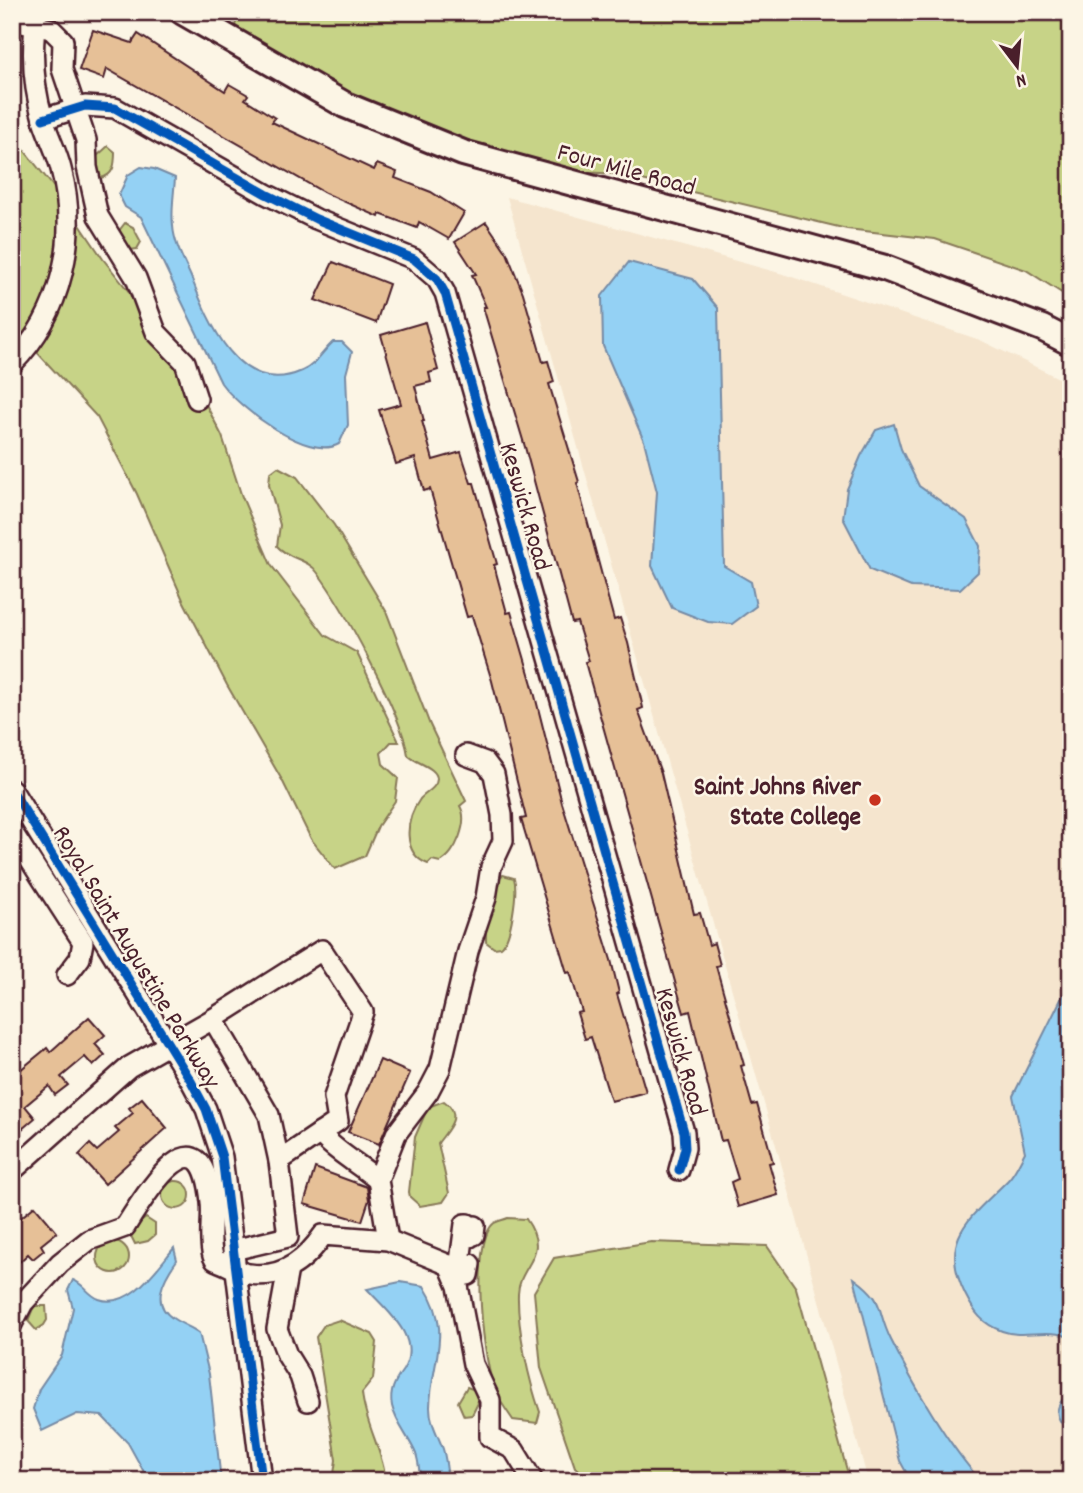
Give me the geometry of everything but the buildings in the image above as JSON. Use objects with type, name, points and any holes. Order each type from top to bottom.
[{"type":"main road","name":"Four Mile Road","points":[[183,12],[345,105],[463,153],[885,268],[1042,328],[1071,343]]},
{"type":"street","points":[[12,21],[36,19],[63,41],[62,69],[86,140],[87,167],[98,216],[136,278],[156,332],[185,362],[197,399]]},
{"type":"street","points":[[12,364],[46,316],[57,292],[68,243],[66,192],[43,119],[33,69],[36,19]]},
{"type":"street","name":"Keswick Road","points":[[43,119],[74,109],[101,105],[128,114],[276,200],[340,230],[414,259],[438,279],[448,305],[684,1132],[685,1148],[679,1170]]},
{"type":"street","points":[[387,1240],[377,1180],[396,1134],[428,1092],[440,1069],[468,951],[486,898],[491,867],[503,841],[502,815],[494,774],[485,762],[466,755]]},
{"type":"street","name":"Royal Saint Augustine Parkway","points":[[12,790],[167,1042],[206,1108],[215,1132],[222,1157],[262,1481]]},
{"type":"street","points":[[12,832],[83,942],[80,958],[67,975]]},
{"type":"street","points":[[12,1171],[104,1087],[167,1042],[214,1018],[322,950],[363,1012],[334,1097],[338,1121],[279,1161]]},
{"type":"street","points":[[13,1326],[23,1303],[60,1263],[89,1240],[125,1227],[135,1208],[167,1169],[189,1157],[198,1158],[208,1178],[215,1260],[234,1258],[288,1237],[279,1161],[269,1115],[214,1018]]},
{"type":"street","points":[[320,1133],[331,1148],[343,1151],[377,1180]]},
{"type":"street","points":[[474,1235],[475,1226],[472,1227],[470,1237],[467,1236],[468,1224],[465,1224],[460,1262],[453,1265],[460,1270],[477,1377],[490,1400],[490,1437],[514,1450],[528,1473]]},
{"type":"street","points":[[234,1258],[249,1275],[288,1269],[306,1260],[323,1235],[387,1240],[439,1259],[460,1270]]},
{"type":"street","points":[[288,1269],[277,1329],[287,1355],[300,1376],[308,1401]]},
{"type":"shaded area","name":"Saint Johns River State College","points":[[507,197],[783,274],[980,340],[1071,384],[1071,1481],[868,1481],[796,1216]]},
{"type":"green space","points":[[240,12],[1071,12],[1071,299],[1026,270],[935,239],[847,229],[617,174],[549,170],[394,118],[232,33]]},
{"type":"green space","points":[[12,112],[16,140],[60,195],[53,269],[43,301],[24,337],[12,316]]},
{"type":"green space","points":[[108,146],[115,152],[114,165],[108,175],[100,178],[96,169],[96,157]]},
{"type":"green space","points":[[76,219],[103,259],[184,361],[222,436],[242,497],[271,565],[325,635],[357,653],[399,742],[391,742],[381,753],[383,764],[398,778],[395,801],[378,826],[365,856],[335,869],[311,839],[282,780],[227,685],[183,600],[137,494],[97,417],[34,349]]},
{"type":"green space","points":[[125,223],[133,227],[141,242],[137,249],[130,250],[118,232]]},
{"type":"green space","points":[[278,467],[297,477],[334,525],[386,611],[430,725],[466,801],[460,806],[463,820],[456,845],[440,862],[432,860],[428,864],[420,859],[410,845],[409,836],[415,807],[435,785],[436,775],[430,768],[408,755],[395,714],[383,688],[356,634],[317,572],[277,546],[280,525],[269,485],[270,473]]},
{"type":"green space","points":[[503,875],[514,878],[514,904],[505,943],[494,948],[486,942],[486,922],[498,878]]},
{"type":"green space","points":[[444,1101],[450,1106],[454,1117],[438,1143],[449,1193],[443,1202],[420,1206],[410,1197],[409,1192],[415,1137],[428,1107]]},
{"type":"green space","points":[[176,1181],[186,1185],[190,1195],[186,1205],[176,1209],[166,1205],[162,1195],[166,1185]]},
{"type":"green space","points":[[146,1218],[155,1224],[155,1235],[148,1241],[135,1244],[130,1234],[134,1227]]},
{"type":"green space","points":[[508,1218],[526,1219],[536,1242],[518,1294],[524,1354],[540,1412],[537,1423],[513,1420],[502,1403],[491,1378],[483,1333],[480,1280],[486,1236],[493,1224]]},
{"type":"green space","points":[[113,1241],[125,1245],[129,1257],[125,1269],[113,1273],[101,1269],[97,1257],[101,1245]]},
{"type":"green space","points":[[651,1242],[767,1246],[796,1288],[850,1481],[595,1481],[575,1467],[541,1368],[534,1292],[554,1258]]},
{"type":"green space","points":[[34,1306],[46,1306],[47,1320],[36,1330],[28,1321]]},
{"type":"green space","points":[[339,1320],[372,1334],[377,1342],[373,1379],[362,1393],[386,1481],[333,1481],[336,1460],[316,1337],[324,1325]]},
{"type":"green space","points":[[467,1387],[475,1390],[478,1403],[472,1415],[464,1416],[458,1402]]},
{"type":"water","points":[[141,167],[175,178],[172,220],[177,245],[217,333],[229,351],[244,365],[260,374],[280,377],[307,368],[333,342],[342,342],[352,352],[346,374],[348,425],[339,444],[326,447],[293,439],[258,418],[221,383],[141,217],[125,207],[119,195],[128,175]]},
{"type":"water","points":[[629,262],[693,279],[718,308],[724,566],[751,582],[756,606],[732,624],[708,622],[672,608],[652,566],[657,492],[644,441],[603,346],[602,296]]},
{"type":"water","points":[[894,424],[901,449],[919,486],[966,519],[980,546],[978,572],[960,589],[911,587],[870,570],[843,518],[847,489],[861,456],[876,430]]},
{"type":"water","points":[[1071,979],[1071,1338],[1054,1333],[1010,1333],[989,1325],[979,1317],[972,1306],[957,1274],[957,1243],[971,1217],[1011,1177],[1025,1152],[1013,1096]]},
{"type":"water","points":[[174,1248],[177,1260],[161,1291],[162,1306],[166,1313],[199,1333],[209,1374],[221,1481],[149,1481],[128,1443],[102,1416],[77,1414],[42,1431],[33,1409],[39,1389],[62,1355],[73,1308],[68,1290],[73,1280],[99,1299],[110,1301],[121,1298],[142,1285]]},
{"type":"water","points":[[854,1278],[876,1300],[891,1340],[920,1394],[956,1450],[981,1481],[911,1481],[900,1461]]},
{"type":"water","points":[[400,1282],[424,1286],[438,1318],[439,1346],[430,1413],[444,1453],[448,1481],[421,1481],[416,1454],[396,1419],[392,1406],[392,1391],[408,1358],[408,1347],[400,1325],[367,1289]]},
{"type":"water","points":[[1071,1388],[1071,1435],[1058,1417],[1058,1407]]},
{"type":"cycle path","points":[[43,119],[85,106],[115,108],[266,194],[316,219],[414,259],[437,279],[445,293],[684,1132],[685,1148],[679,1170]]},
{"type":"cycle path","points":[[12,790],[206,1109],[222,1157],[262,1481]]},
{"type":"place","name":"Saint Johns River State College","points":[[875,800]]}]
